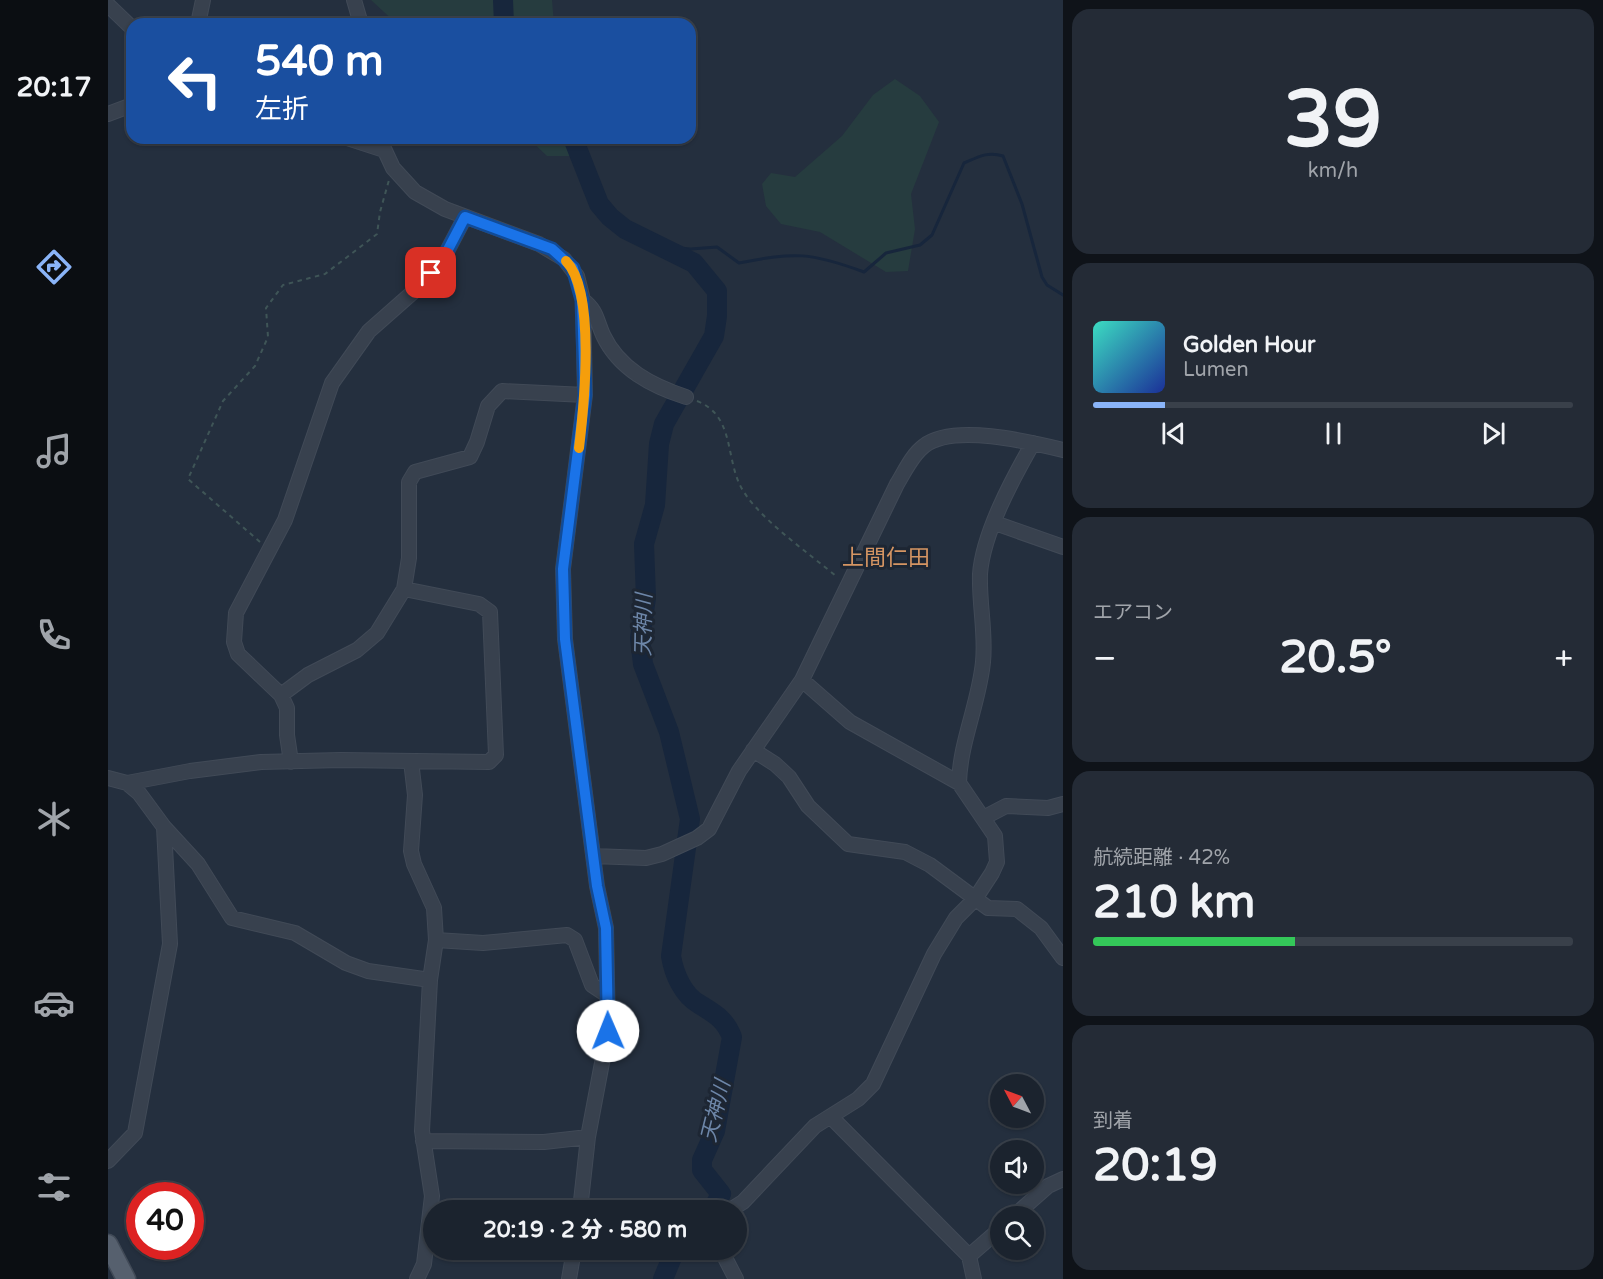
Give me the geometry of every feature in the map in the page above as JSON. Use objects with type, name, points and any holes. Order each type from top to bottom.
[{"type":"main road","points":[[108,1244],[126,1279]]},
{"type":"street","points":[[199,18],[203,0]]},
{"type":"street","points":[[354,0],[359,18]]},
{"type":"street","points":[[108,5],[126,22]]},
{"type":"street","points":[[108,114],[126,107]]},
{"type":"street","points":[[382,144],[393,168],[415,192],[465,217],[552,249],[573,268],[582,300],[585,395],[563,569],[565,639],[593,856],[606,928],[608,1031],[588,1137],[581,1200]]},
{"type":"street","points":[[291,762],[287,735],[287,708],[281,695],[238,654],[234,642],[236,613],[296,493],[332,383],[369,331],[420,286],[442,261],[465,217]]},
{"type":"street","points":[[582,300],[593,309],[602,334],[616,356],[644,381],[686,397]]},
{"type":"street","points":[[281,695],[308,675],[357,650],[377,633],[404,589],[409,558],[409,482],[415,472],[470,456],[477,442],[488,406],[502,391],[585,395]]},
{"type":"street","points":[[593,856],[646,858],[683,845],[709,829],[753,750],[802,680],[846,585],[897,484],[916,453],[925,445],[945,437],[1012,437],[1063,450]]},
{"type":"street","points":[[959,783],[960,765],[983,663],[980,572],[995,523],[1033,443]]},
{"type":"street","points":[[995,523],[1063,547]]},
{"type":"street","points":[[127,783],[190,771],[261,762],[489,762],[495,754],[490,612],[479,604],[404,589]]},
{"type":"street","points":[[745,1200],[814,1126],[831,1117],[873,1084],[934,954],[956,918],[975,899],[997,862],[995,837],[985,817],[974,807],[959,783],[850,722],[802,680]]},
{"type":"street","points":[[753,750],[775,764],[789,777],[808,806],[848,844],[904,852],[917,858],[988,908],[1017,909],[1041,928],[1063,958]]},
{"type":"street","points":[[411,761],[415,795],[411,850],[414,864],[434,908],[436,940],[430,980],[423,1141],[432,1196],[424,1264],[417,1279]]},
{"type":"street","points":[[108,778],[127,783],[139,793],[164,827],[198,864],[232,918],[295,933],[346,963],[368,971],[430,980]]},
{"type":"street","points":[[985,817],[1006,806],[1048,808],[1063,804]]},
{"type":"street","points":[[108,1161],[135,1133],[170,944],[164,827]]},
{"type":"street","points":[[436,940],[483,943],[567,935],[575,940],[592,984],[608,994]]},
{"type":"street","points":[[831,1117],[969,1256],[974,1279]]},
{"type":"street","points":[[423,1141],[544,1142],[588,1137]]},
{"type":"street","points":[[1025,1206],[1048,1186],[1063,1179]]},
{"type":"street","points":[[969,1256],[990,1238]]},
{"type":"street","points":[[569,1279],[572,1260]]},
{"type":"street","points":[[726,1260],[736,1279]]},
{"type":"path","points":[[269,550],[188,479],[223,401],[255,366],[268,337],[266,308],[283,285],[325,274],[377,234],[380,212],[393,168]]},
{"type":"path","points":[[686,397],[706,404],[717,414],[730,445],[734,470],[747,498],[846,585]]},
{"type":"green space","points":[[371,0],[552,0],[554,18],[390,18]]},
{"type":"green space","points":[[895,79],[920,96],[939,122],[911,194],[915,229],[908,271],[886,272],[820,232],[781,224],[766,206],[762,184],[771,173],[795,177],[842,136],[873,95]]},
{"type":"green space","points":[[534,144],[587,144],[577,156],[547,156]]},
{"type":"waterway","name":"天神川","points":[[503,0],[504,18]]},
{"type":"waterway","name":"天神川","points":[[575,144],[599,204],[610,217],[625,229],[694,263],[717,291],[714,336],[664,424],[659,444],[655,505],[644,544],[646,598],[640,638],[643,664],[669,732],[690,819],[671,956],[672,963],[688,995],[719,1018],[732,1037],[715,1131],[702,1160],[702,1170],[721,1194],[718,1200]]},
{"type":"waterway","points":[[666,247],[691,249],[717,247],[739,263],[775,257],[815,257],[864,272],[886,253],[920,245],[932,235],[964,163],[983,155],[993,154],[1003,156],[1022,204],[1042,277],[1047,285],[1063,295]]},
{"type":"waterway","name":"天神川","points":[[663,1279],[671,1260]]},
{"type":"slow traffic","points":[[566,261],[577,276],[582,300],[585,395],[579,448]]},
{"type":"district","name":"上間仁田","points":[[886,558]]},
{"type":"route","points":[[431,273],[442,261],[465,217],[552,249],[573,268],[577,276],[582,300],[585,395],[563,569],[565,639],[597,886],[606,928],[608,1031]]}]
